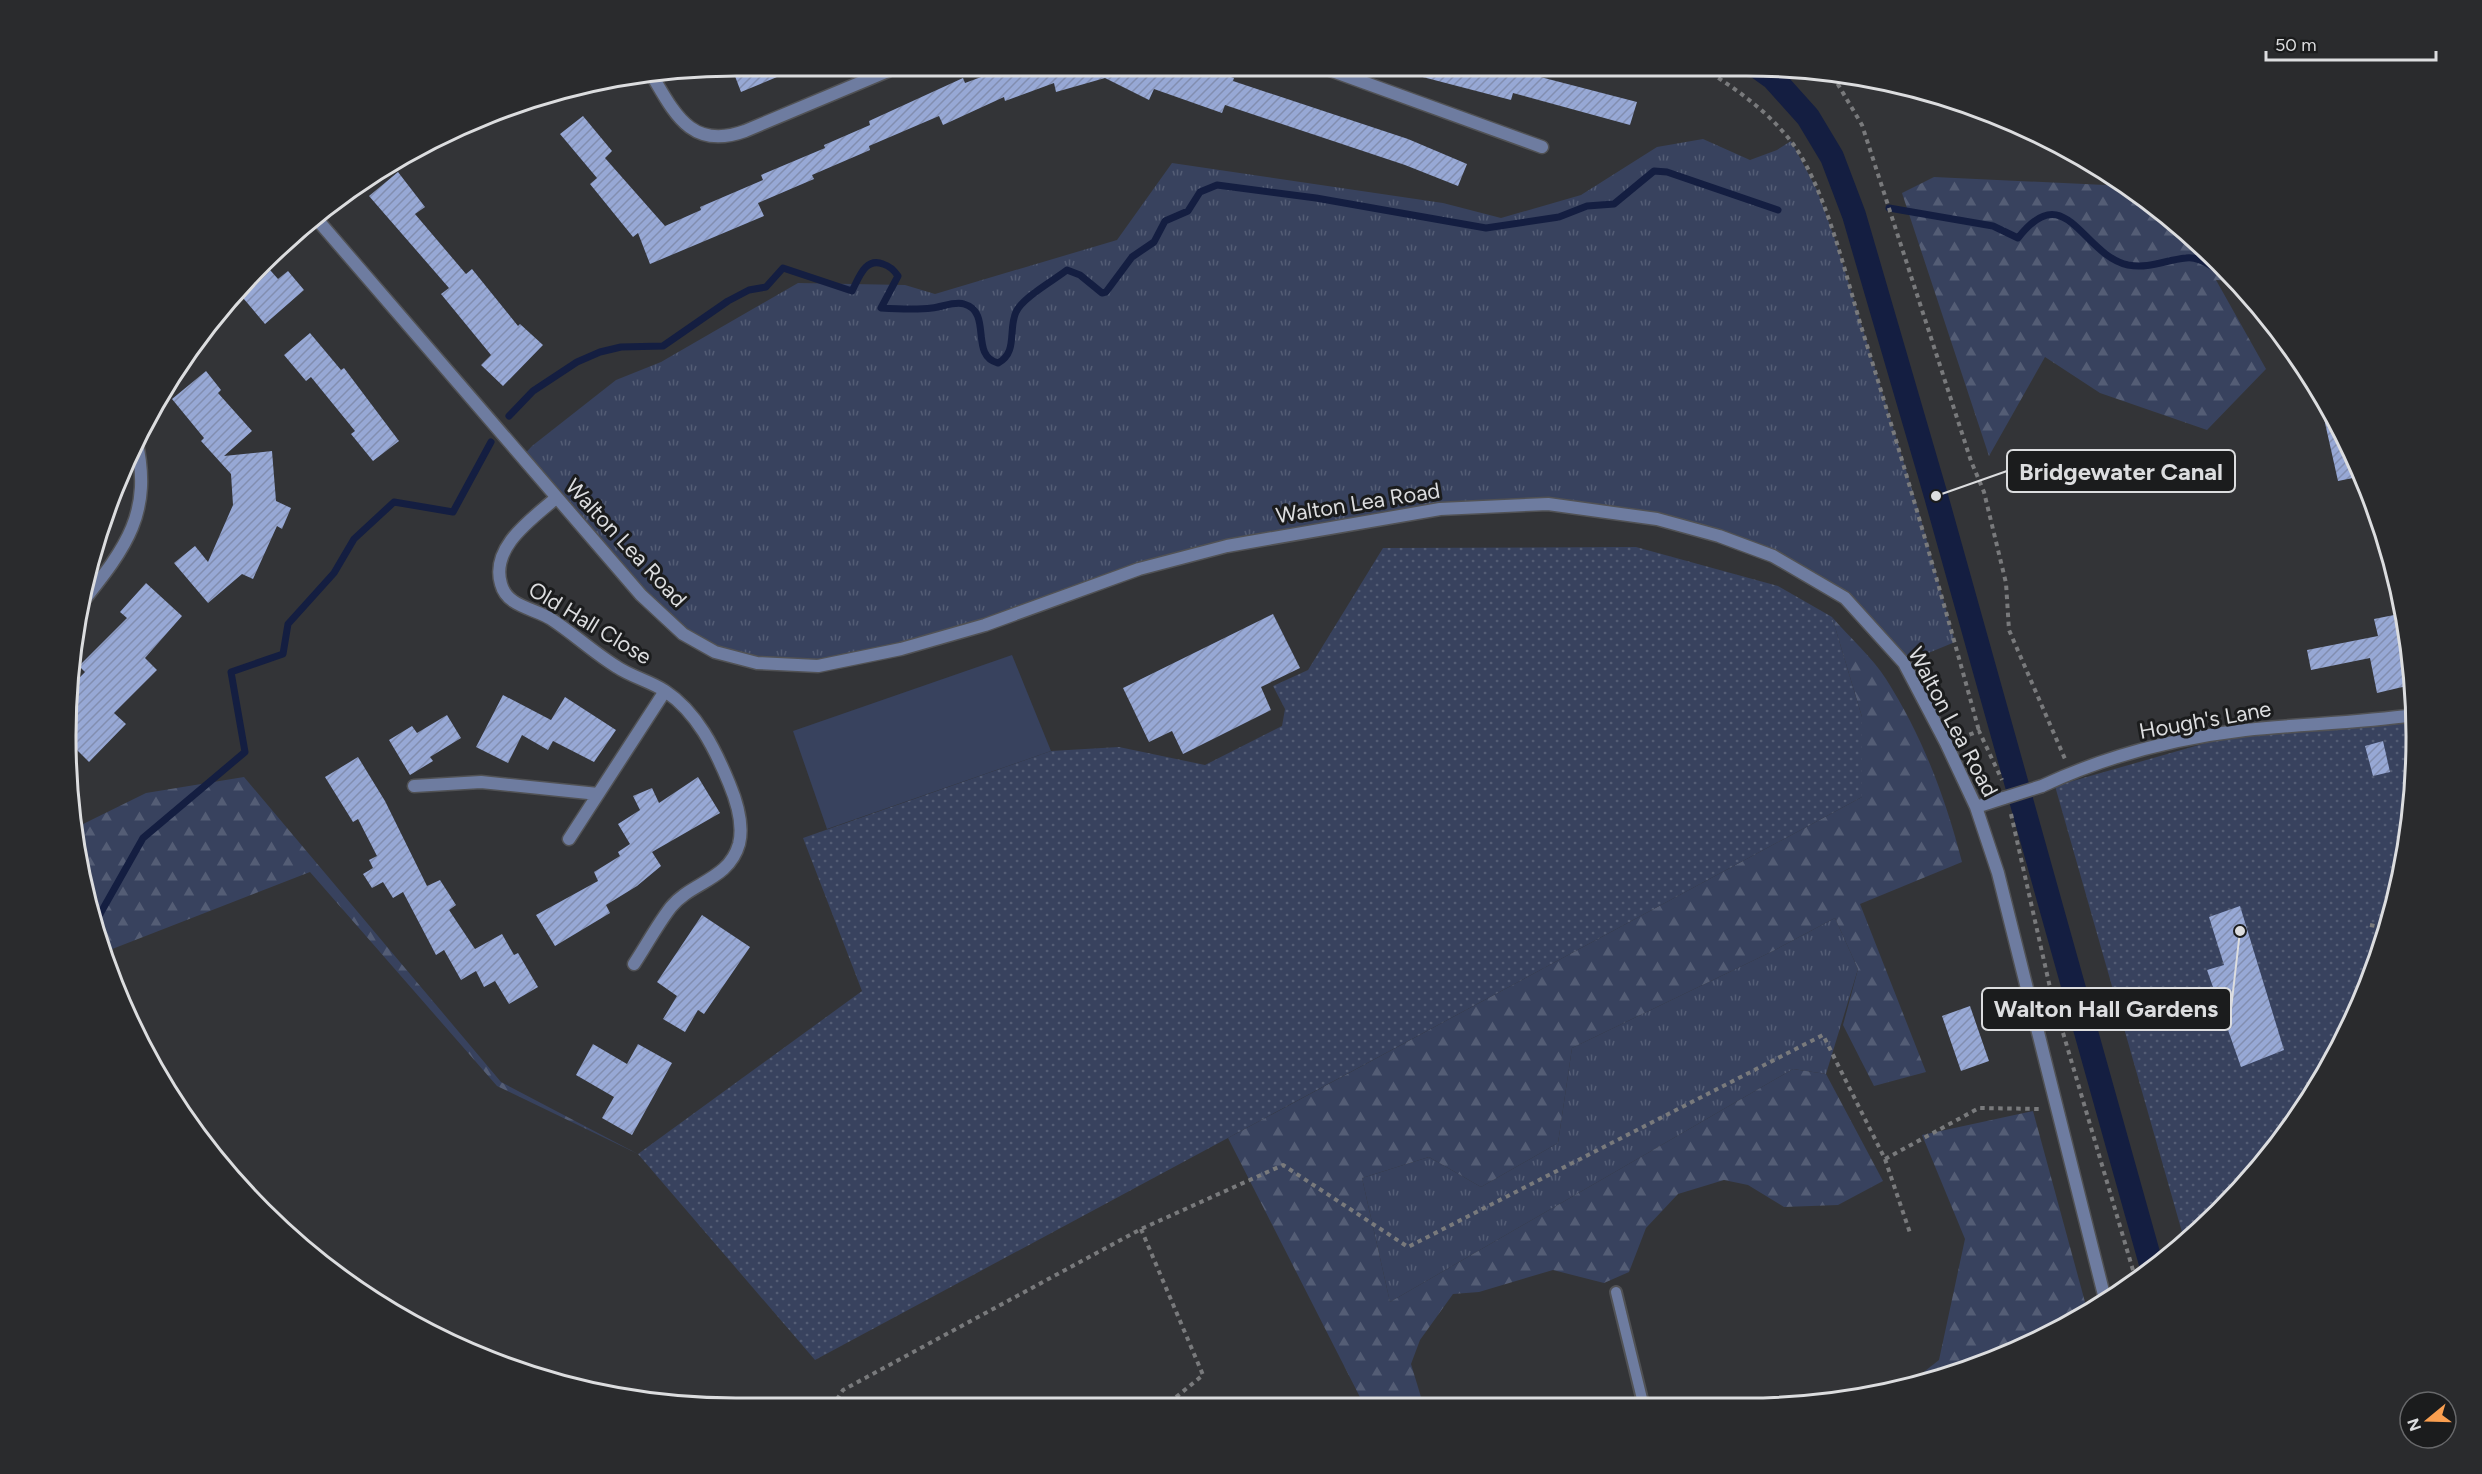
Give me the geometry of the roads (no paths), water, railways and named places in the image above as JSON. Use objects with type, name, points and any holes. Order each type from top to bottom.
[{"type":"street","points":[[656,82],[678,117],[688,127],[699,134],[723,137],[746,131],[876,76]]},
{"type":"street","points":[[1346,76],[1542,147]]},
{"type":"street","name":"Walton Lea Road","points":[[321,224],[641,595],[683,634],[715,652],[757,663],[818,666],[901,649],[985,625],[1138,569],[1227,546],[1440,509],[1548,504],[1657,519],[1719,536],[1773,556],[1845,598],[1904,663],[1976,807],[1998,873],[2103,1292]]},
{"type":"street","points":[[94,586],[119,552],[138,514],[143,478],[139,457]]},
{"type":"street","name":"Old Hall Close","points":[[556,498],[506,546],[500,565],[500,574],[501,584],[508,598],[549,617],[618,668],[665,691],[689,712],[707,736],[733,792],[741,831],[739,846],[730,864],[672,906],[634,964]]},
{"type":"street","name":"Old Hall Close","points":[[569,838],[665,691]]},
{"type":"street","name":"Hough's Lane","points":[[1976,807],[2007,802],[2071,772],[2182,741],[2270,728],[2405,716]]},
{"type":"street","points":[[414,786],[480,782],[598,794]]},
{"type":"lane","points":[[1616,1292],[1642,1398]]},
{"type":"waterway","points":[[1772,77],[1808,117],[1832,157],[1854,215],[1936,496],[2150,1259]]},
{"type":"waterway","points":[[509,416],[533,391],[577,362],[600,352],[621,347],[663,346],[728,301],[749,290],[766,287],[783,268],[852,291],[863,270],[872,263],[892,268],[898,276],[881,308],[920,309],[964,304],[973,309],[977,316],[982,343],[989,359],[998,363],[1008,353],[1016,312],[1031,295],[1067,270],[1080,275],[1102,293],[1106,292],[1132,257],[1154,242],[1165,221],[1188,211],[1200,192],[1217,185],[1316,198],[1486,228],[1559,217],[1587,206],[1614,204],[1654,171],[1667,172],[1778,210]]},
{"type":"waterway","points":[[1889,208],[1993,226],[2018,238],[2035,221],[2049,215],[2062,217],[2074,224],[2098,248],[2128,265],[2143,266],[2192,258],[2202,261]]},
{"type":"waterway","points":[[101,913],[143,838],[245,752],[231,672],[283,654],[288,624],[334,573],[354,539],[394,502],[453,512],[491,442]]},
{"type":"place","name":"Bridgewater Canal","points":[[1936,496]]},
{"type":"place","name":"Walton Hall Gardens","points":[[2240,931]]}]
